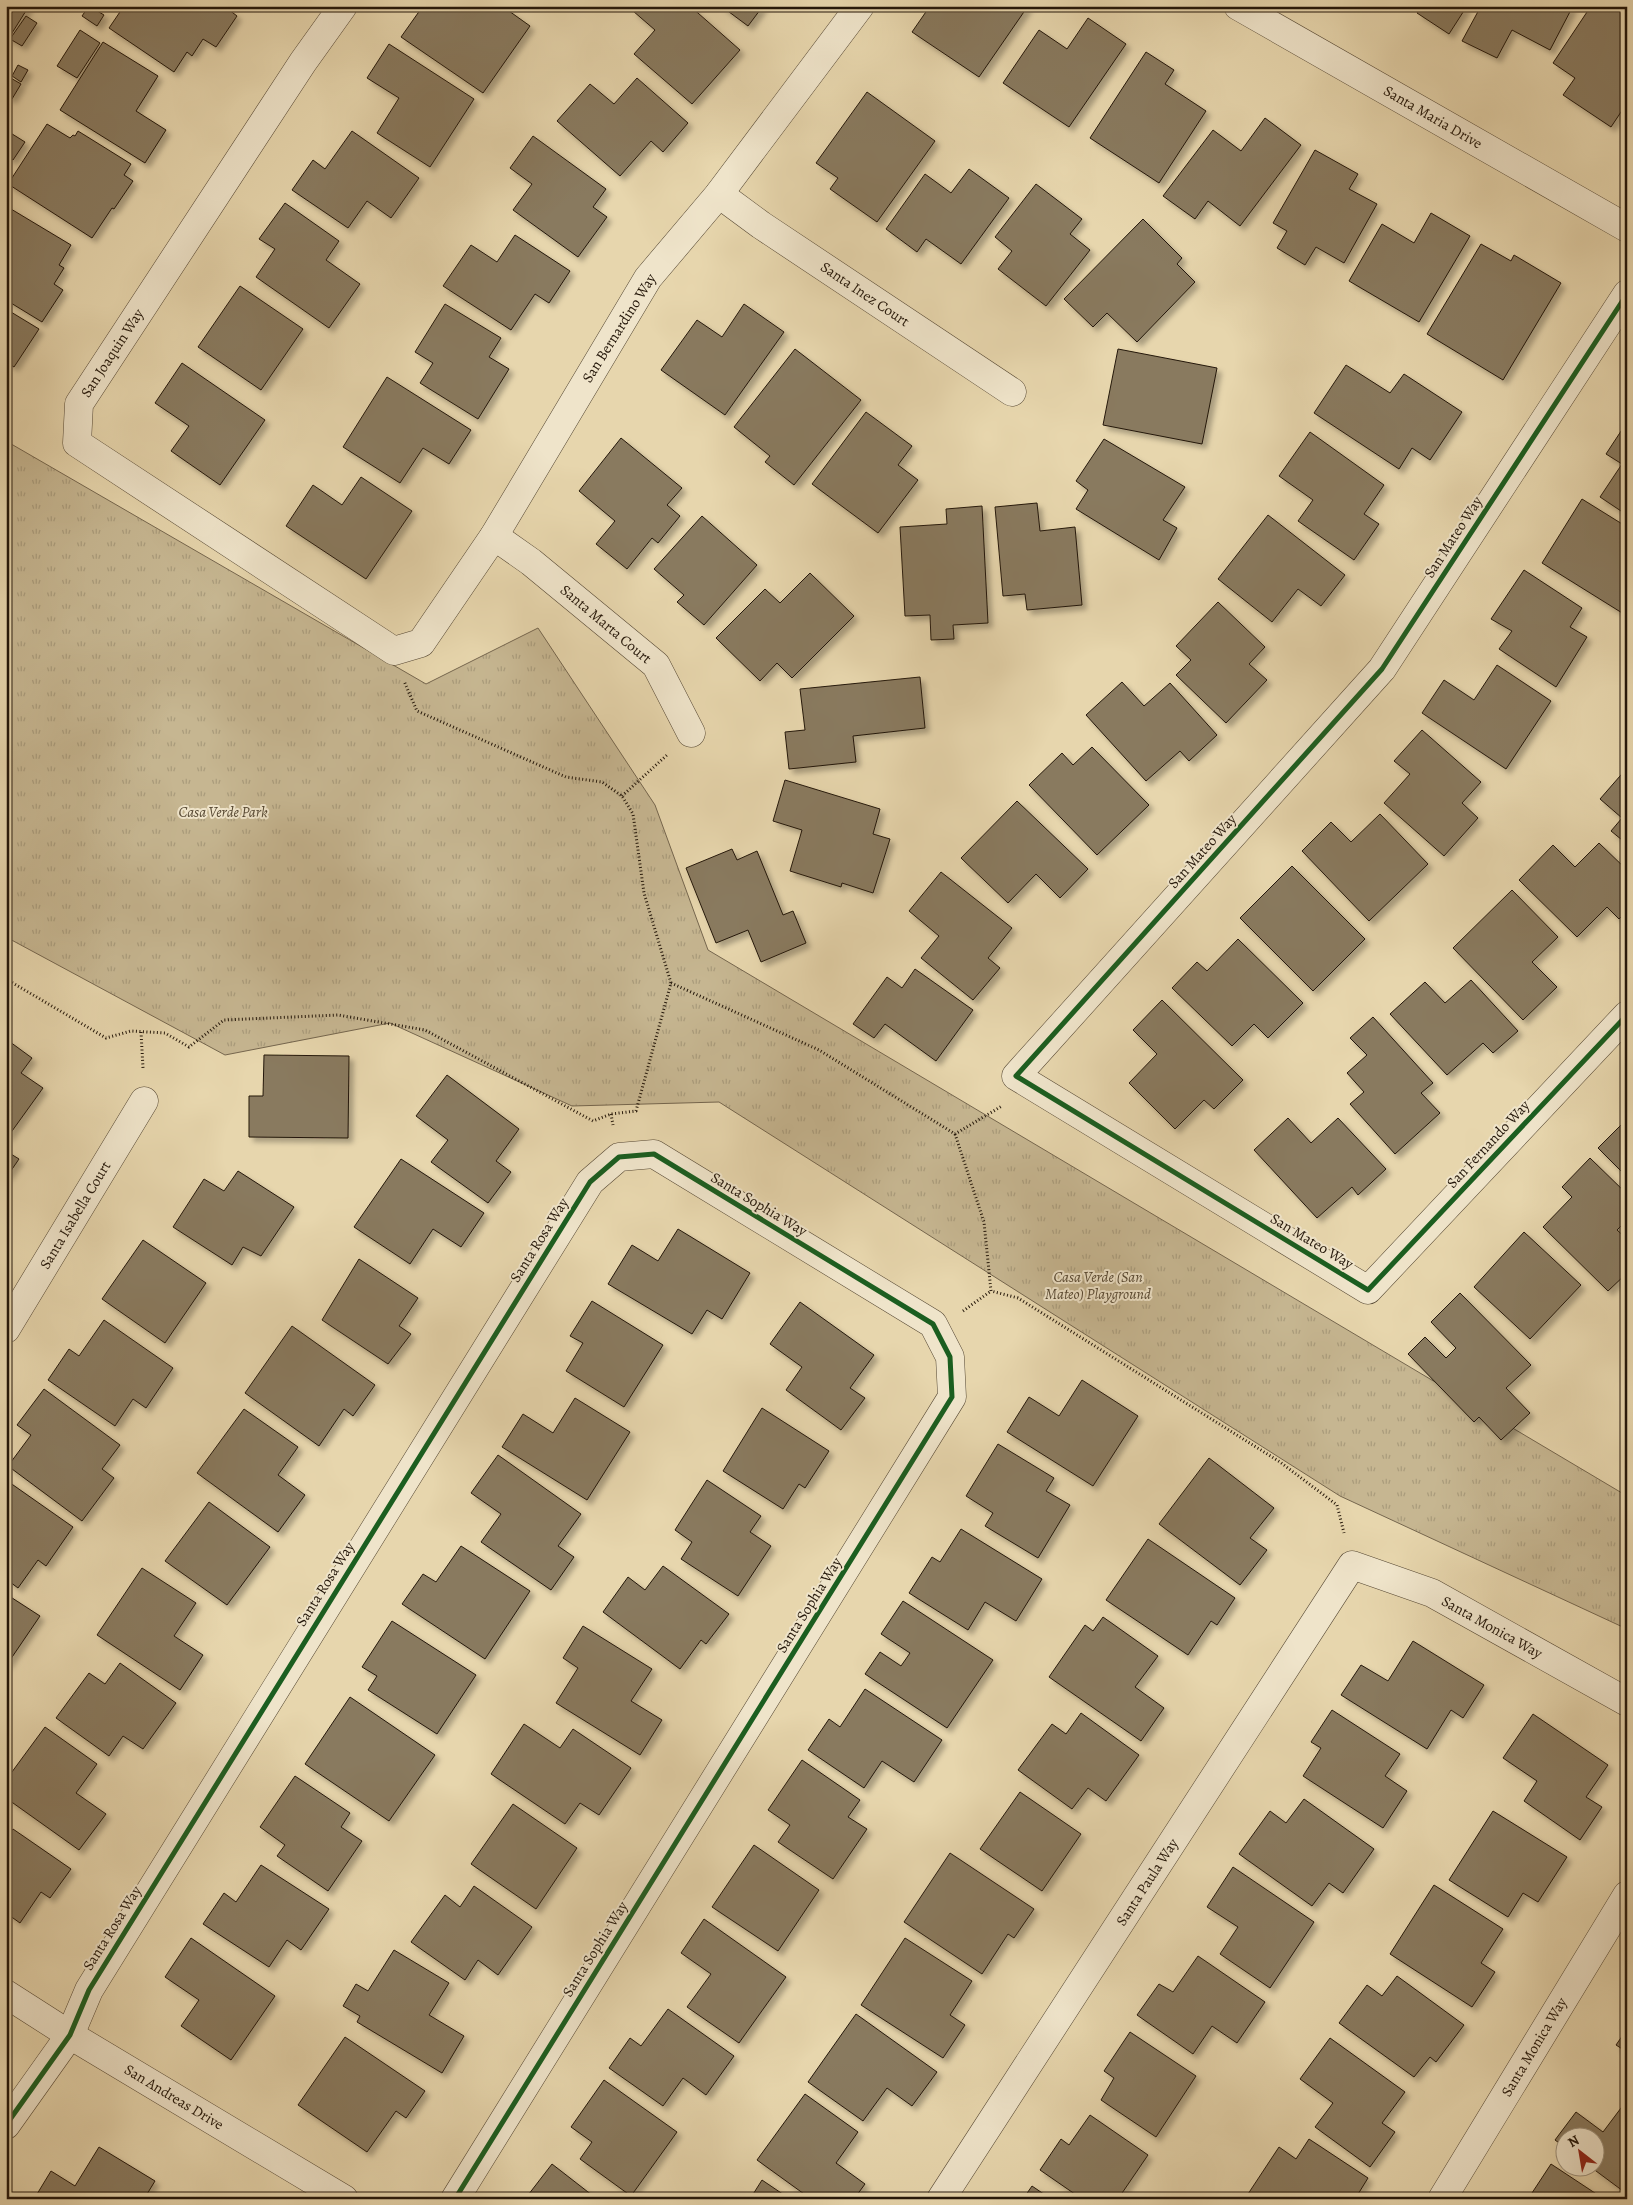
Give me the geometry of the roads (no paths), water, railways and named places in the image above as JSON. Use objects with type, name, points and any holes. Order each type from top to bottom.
[{"type":"street","name":"San Joaquin Way","points":[[343,6],[303,62],[79,404],[77,442],[394,651],[420,643]]},
{"type":"street","name":"San Bernardino Way","points":[[420,643],[494,536],[648,278],[719,194],[860,6]]},
{"type":"street","name":"Santa Maria Drive","points":[[1238,6],[1627,228]]},
{"type":"street","name":"Santa Inez Court","points":[[719,194],[761,225],[1012,392]]},
{"type":"street","name":"San Mateo Way","points":[[1368,1290],[1016,1076],[1382,669],[1627,294]]},
{"type":"street","name":"Santa Marta Court","points":[[494,536],[531,562],[656,666],[691,733]]},
{"type":"street","name":"San Fernando Way","points":[[1368,1290],[1627,1015]]},
{"type":"street","name":"Santa Isabella Court","points":[[6,1329],[144,1101]]},
{"type":"street","name":"Santa Sophia Way","points":[[456,2199],[952,1396],[950,1357],[933,1324],[654,1154],[619,1157]]},
{"type":"street","name":"Santa Rosa Way","points":[[6,2125],[70,2035],[88,1990],[584,1190],[590,1182],[619,1157]]},
{"type":"street","name":"Santa Monica Way","points":[[1352,1565],[1432,1593],[1627,1702]]},
{"type":"street","name":"Santa Paula Way","points":[[941,2199],[1352,1565]]},
{"type":"street","name":"Santa Monica Way","points":[[1442,2199],[1627,1896]]},
{"type":"street","name":"San Andreas Drive","points":[[6,1994],[70,2035],[344,2199]]},
{"type":"park label","name":"Casa Verde Park","points":[[223,812]]},
{"type":"park label","name":"Casa Verde (San Mateo) Playground","points":[[1098,1286]]}]
